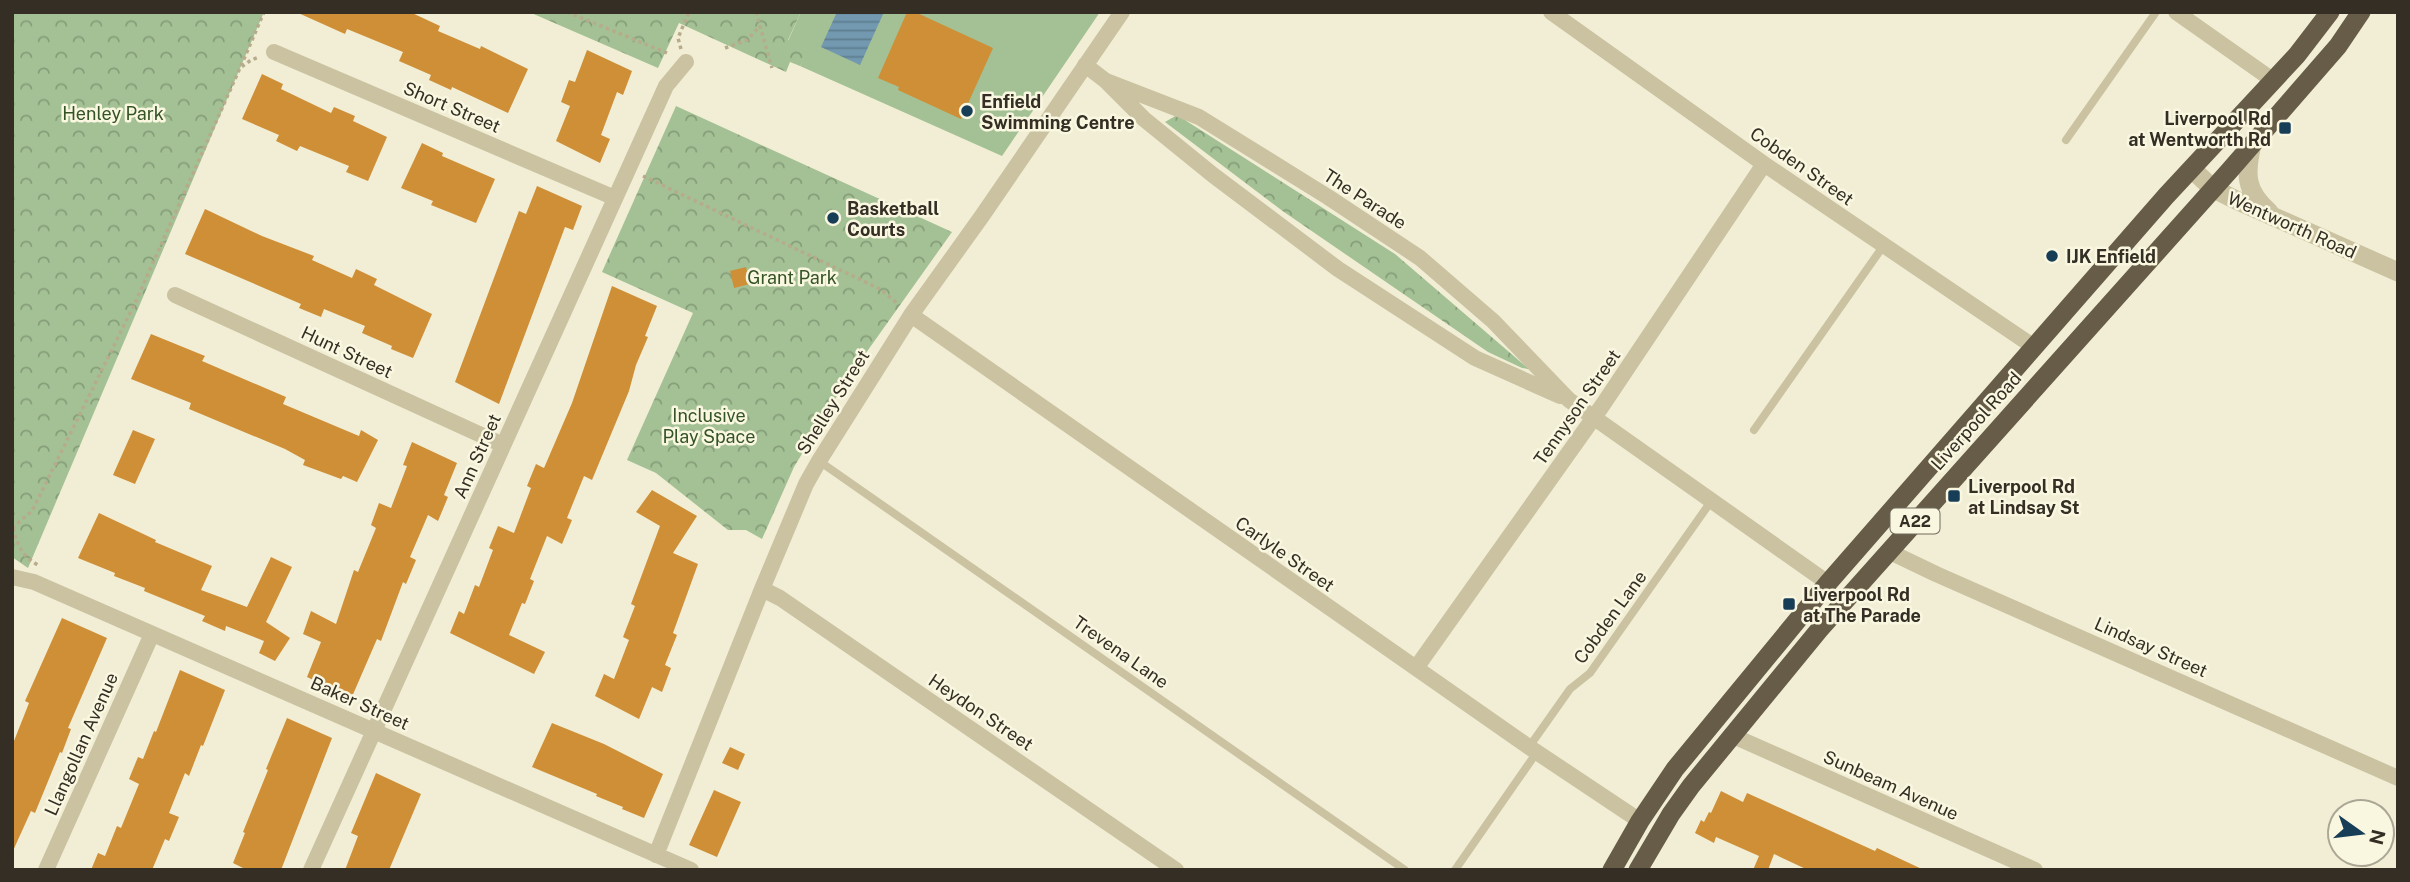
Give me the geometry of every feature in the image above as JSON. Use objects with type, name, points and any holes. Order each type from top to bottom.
[{"type":"highway","name":"Liverpool Road","points":[[1612,870],[1640,821],[1681,761],[1828,583],[2034,347],[2274,80],[2330,12]]},
{"type":"highway","name":"Liverpool Road","points":[[1638,870],[1671,814],[1731,735],[1888,551],[2338,46],[2361,12]]},
{"type":"street","name":"Shelley Street","points":[[656,855],[806,484],[908,312],[982,216],[1122,12]]},
{"type":"street","name":"Cobden Street","points":[[1551,12],[1764,164],[2034,347]]},
{"type":"street","points":[[2176,12],[2274,80]]},
{"type":"street","name":"Short Street","points":[[274,52],[615,198]]},
{"type":"street","name":"Ann Street","points":[[311,870],[666,86],[686,62]]},
{"type":"street","name":"The Parade","points":[[1085,65],[1106,81],[1153,127],[1338,269],[1475,358],[1569,400]]},
{"type":"street","name":"The Parade","points":[[1106,81],[1199,117],[1420,258],[1493,321],[1569,400],[1828,583]]},
{"type":"street","points":[[2252,144],[2247,166],[2252,193],[2276,218]]},
{"type":"street","name":"Tennyson Street","points":[[1416,668],[1594,418],[1764,164]]},
{"type":"street","name":"Wentworth Road","points":[[2192,169],[2212,188],[2398,272]]},
{"type":"street","name":"Hunt Street","points":[[175,295],[503,445]]},
{"type":"street","name":"Carlyle Street","points":[[908,312],[1533,750],[1640,821]]},
{"type":"street","name":"Lindsay Street","points":[[1888,551],[1936,575],[2398,778]]},
{"type":"street","name":"Baker Street","points":[[12,577],[34,582],[691,870]]},
{"type":"street","name":"Heydon Street","points":[[762,589],[780,598],[1176,870]]},
{"type":"street","name":"Llangollan Avenue","points":[[46,870],[152,634]]},
{"type":"street","name":"Sunbeam Avenue","points":[[1731,735],[2035,870]]},
{"type":"lane","points":[[2066,140],[2156,12]]},
{"type":"lane","points":[[1754,429],[1884,246]]},
{"type":"lane","name":"Trevena Lane","points":[[819,461],[1405,870]]},
{"type":"lane","name":"Cobden Lane","points":[[1533,750],[1570,689],[1590,673],[1712,500]]},
{"type":"lane","points":[[1455,870],[1533,750]]},
{"type":"path","points":[[12,528],[32,511],[135,303],[264,12]]},
{"type":"path","points":[[568,12],[667,53]]},
{"type":"path","points":[[678,38],[689,12]]},
{"type":"path","points":[[756,12],[772,68]]},
{"type":"path","points":[[725,48],[747,40],[760,26]]},
{"type":"path","points":[[240,68],[251,60],[274,52]]},
{"type":"path","points":[[642,176],[880,289],[908,312]]},
{"type":"green space","name":"Henley Park","points":[[12,12],[264,12],[28,568],[12,557]]},
{"type":"green space","points":[[529,12],[801,12],[788,40],[808,50],[800,66],[790,62],[786,72],[679,23],[658,68]]},
{"type":"green space","name":"Enfield Swimming Centre","points":[[801,12],[1100,12],[1002,156],[800,66],[807,50],[788,41]]},
{"type":"green space","name":"Grant Park","points":[[676,106],[952,232],[846,381],[794,467],[762,539],[746,530],[728,530],[656,473],[627,460],[693,313],[602,272]]},
{"type":"green space","points":[[1177,115],[1395,254],[1529,369],[1488,352],[1284,212],[1165,122]]},
{"type":"water","points":[[837,12],[884,12],[860,65],[821,47]]},
{"type":"building","points":[[296,12],[410,12],[440,26],[438,31],[480,49],[481,46],[528,69],[508,113],[452,87],[451,90],[429,80],[431,75],[399,61],[403,52],[347,29],[345,34]]},
{"type":"building","points":[[907,12],[915,12],[993,48],[961,119],[878,78]]},
{"type":"building","points":[[587,50],[632,71],[623,95],[617,92],[601,135],[610,139],[600,163],[556,141],[570,106],[561,102],[569,80],[575,82]]},
{"type":"building","points":[[262,74],[283,84],[281,89],[331,113],[334,107],[355,116],[353,121],[387,137],[368,181],[346,172],[349,166],[300,146],[297,151],[276,141],[279,135],[242,119]]},
{"type":"building","points":[[422,143],[443,153],[442,156],[495,179],[476,223],[431,205],[433,201],[401,188]]},
{"type":"building","points":[[537,186],[582,206],[573,230],[565,227],[499,404],[455,382],[519,211],[526,214]]},
{"type":"building","points":[[205,209],[262,236],[314,256],[312,260],[352,278],[356,269],[377,279],[374,285],[432,314],[413,358],[362,333],[365,326],[324,309],[321,317],[299,308],[301,304],[185,254]]},
{"type":"building","points":[[746,267],[750,284],[734,288],[730,271]]},
{"type":"building","points":[[612,286],[657,306],[629,391],[592,480],[584,476],[567,518],[572,520],[562,544],[547,536],[530,579],[534,581],[509,635],[545,652],[534,674],[450,633],[459,611],[464,614],[475,585],[479,587],[493,550],[489,548],[498,526],[514,533],[531,488],[527,486],[536,464],[544,468],[572,403]]},
{"type":"building","points":[[151,334],[205,356],[202,361],[286,397],[283,404],[359,436],[361,430],[378,440],[357,482],[303,465],[305,460],[285,449],[189,409],[191,403],[131,379]]},
{"type":"building","points":[[133,430],[155,439],[135,484],[113,475]]},
{"type":"building","points":[[412,442],[457,463],[444,495],[448,497],[438,521],[428,515],[410,557],[416,560],[406,584],[403,582],[381,641],[377,639],[351,699],[307,677],[321,642],[303,634],[311,611],[336,624],[354,570],[358,572],[376,528],[371,525],[379,503],[391,508],[407,466],[403,465]]},
{"type":"building","points":[[652,490],[697,516],[673,553],[698,564],[673,633],[677,635],[665,665],[671,668],[662,692],[652,687],[639,719],[595,696],[604,674],[614,679],[629,640],[623,637],[635,606],[631,604],[660,526],[636,512]]},
{"type":"building","points":[[99,513],[156,540],[155,542],[212,566],[201,590],[247,607],[271,557],[292,567],[266,622],[290,638],[275,661],[259,653],[264,641],[226,626],[225,631],[202,621],[205,616],[144,591],[145,588],[114,576],[115,573],[78,558]]},
{"type":"building","points":[[62,618],[107,638],[68,728],[71,729],[62,753],[60,752],[35,813],[31,811],[12,853],[12,746],[29,703],[25,701]]},
{"type":"building","points":[[180,670],[225,690],[203,746],[201,745],[189,776],[185,773],[169,813],[179,817],[169,841],[165,839],[152,870],[91,870],[98,853],[105,856],[117,826],[121,828],[139,784],[129,779],[138,757],[143,759],[154,731],[156,732]]},
{"type":"building","points":[[287,718],[332,738],[281,870],[247,870],[233,863]]},
{"type":"building","points":[[552,723],[604,744],[663,774],[644,818],[596,796],[597,794],[532,767]]},
{"type":"building","points":[[730,747],[745,754],[738,770],[722,763]]},
{"type":"building","points":[[376,773],[421,794],[389,870],[345,870],[358,836],[351,833]]},
{"type":"building","points":[[714,790],[741,802],[717,857],[689,845]]},
{"type":"building","points":[[1721,791],[1743,802],[1747,793],[1875,851],[1877,848],[1924,870],[1808,870],[1774,854],[1768,870],[1753,870],[1759,856],[1716,837],[1714,843],[1695,833],[1701,820],[1704,822],[1709,812],[1711,813]]},
{"type":"place","name":"Enfield Swimming Centre","points":[[967,111]]},
{"type":"place","name":"Liverpool Rd at Wentworth Rd","points":[[2285,128]]},
{"type":"place","name":"Basketball Courts","points":[[833,218]]},
{"type":"place","name":"IJK Enfield","points":[[2052,256]]},
{"type":"place","name":"Liverpool Rd at Lindsay St","points":[[1954,496]]},
{"type":"place","name":"Liverpool Rd at The Parade","points":[[1789,604]]},
{"type":"park label","name":"Inclusive Play Space","points":[[709,425]]}]
